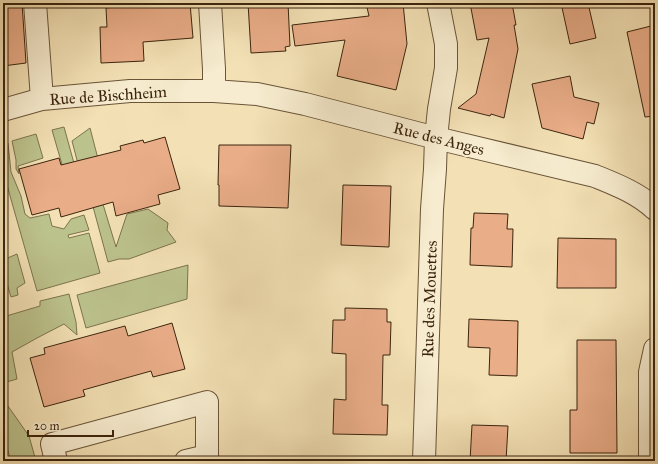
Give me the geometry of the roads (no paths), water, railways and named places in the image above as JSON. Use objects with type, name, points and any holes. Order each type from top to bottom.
[{"type":"street","points":[[35,3],[42,99]]},
{"type":"street","points":[[210,3],[214,91]]},
{"type":"street","name":"Rue des Mouettes","points":[[424,461],[436,138],[439,108],[446,68],[446,44],[438,3]]},
{"type":"street","name":"Rue de Bischheim","points":[[3,110],[42,99],[130,91],[214,91]]},
{"type":"street","name":"Rue des Anges","points":[[214,91],[257,94],[305,104],[436,138],[595,176],[636,194],[655,209]]},
{"type":"street","points":[[650,461],[650,372],[655,349]]},
{"type":"street","points":[[56,461],[52,444],[206,402],[207,456],[186,461]]}]
